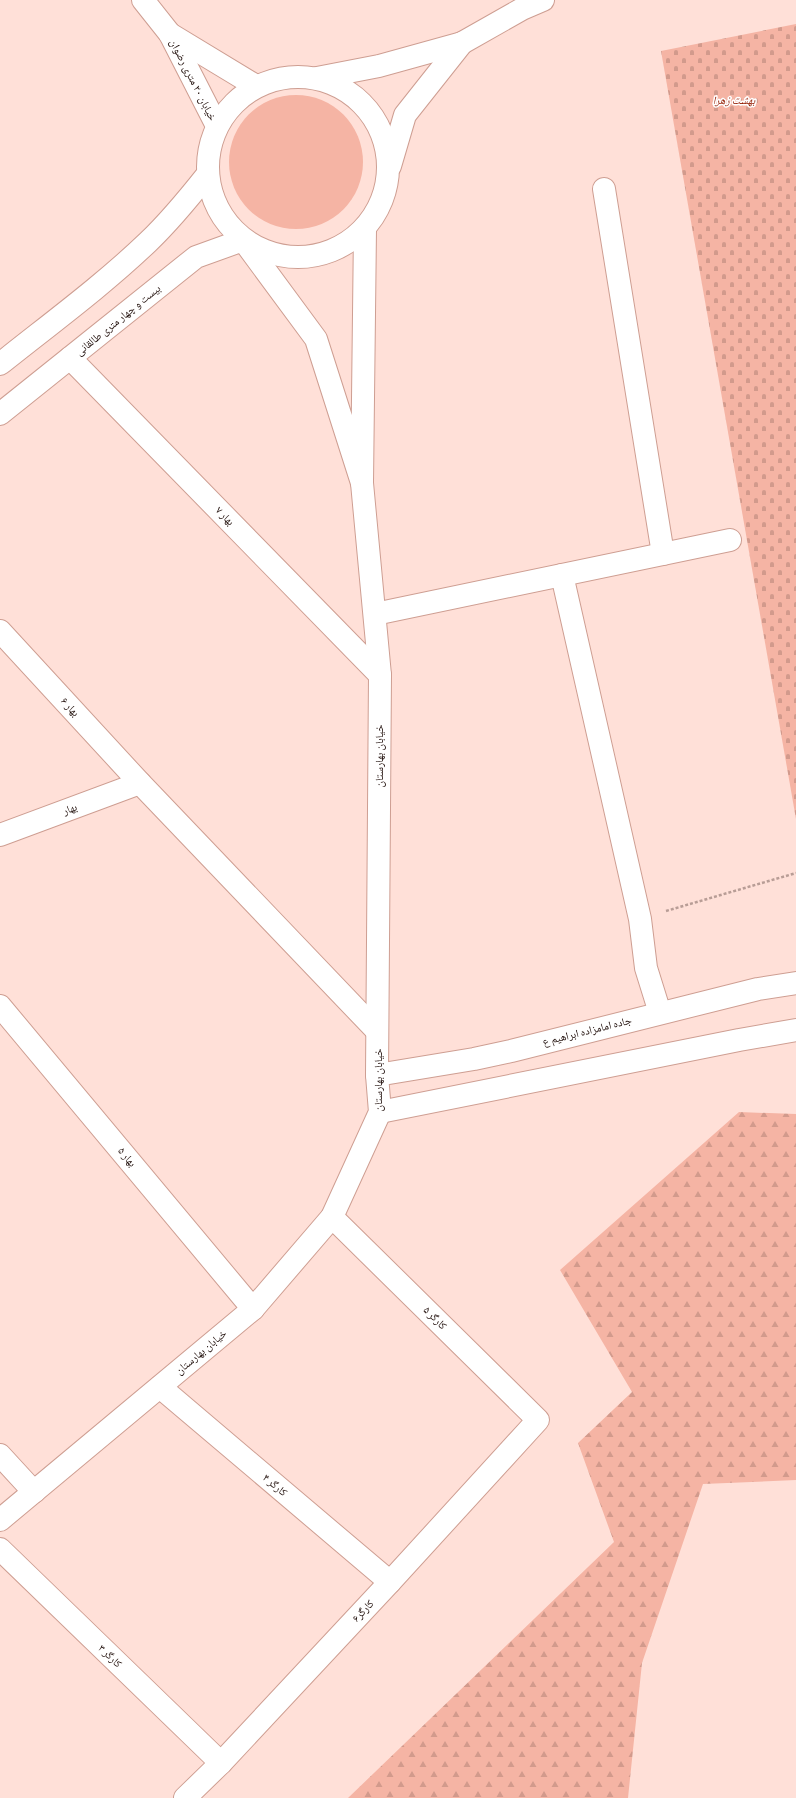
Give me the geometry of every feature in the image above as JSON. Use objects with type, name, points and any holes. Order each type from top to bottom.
[{"type":"street","name":"خیابان ۲۰ متری رضوان","points":[[143,0],[170,34],[217,126]]},
{"type":"street","points":[[243,240],[265,253],[290,258],[316,257],[340,248],[365,229],[382,203],[388,173],[405,115],[462,43],[518,4],[543,0]]},
{"type":"street","name":"خیابان ۲۰ متری رضوان","points":[[170,34],[256,86]]},
{"type":"street","points":[[362,483],[316,339],[243,240],[226,223],[213,200],[207,176],[208,150],[217,126],[231,105],[256,86],[274,79],[290,76],[317,78],[379,66],[462,43]]},
{"type":"street","points":[[317,78],[342,87],[362,103],[377,123],[386,148],[388,173]]},
{"type":"street","points":[[0,364],[86,296],[148,242],[180,209],[207,176]]},
{"type":"street","points":[[604,189],[663,554]]},
{"type":"street","points":[[362,483],[365,229]]},
{"type":"street","name":"بیست و چهار متری طالقانی","points":[[0,414],[196,257],[243,240]]},
{"type":"street","name":"بهار ۷","points":[[70,358],[380,675]]},
{"type":"street","name":"خیابان بهارستان","points":[[0,1520],[253,1309],[332,1217],[380,1112],[377,1075],[380,675],[362,483]]},
{"type":"street","points":[[374,614],[730,540]]},
{"type":"street","points":[[562,575],[640,919],[646,968],[660,1013]]},
{"type":"street","name":"بهار ۶","points":[[0,631],[140,783],[378,1030]]},
{"type":"street","name":"بهار","points":[[0,835],[140,783]]},
{"type":"street","name":"جاده امامزاده ابراهیم ع","points":[[377,1075],[474,1059],[511,1051],[758,989],[796,983]]},
{"type":"street","name":"بهار ۵","points":[[0,1006],[253,1309]]},
{"type":"street","points":[[380,1112],[731,1041],[796,1030]]},
{"type":"street","name":"کارگر ۵","points":[[332,1217],[538,1420]]},
{"type":"street","name":"کارگر ۴","points":[[160,1387],[390,1582]]},
{"type":"street","name":"کارگر۶","points":[[185,1798],[221,1763],[390,1582],[538,1420]]},
{"type":"street","points":[[0,1455],[34,1492]]},
{"type":"street","name":"کارگر ۳","points":[[0,1549],[221,1763]]},
{"type":"path","points":[[640,919],[796,873]]},
{"type":"green space","name":"بهشت زهرا","points":[[796,24],[796,819],[661,51]]},
{"type":"green space","points":[[303,95],[328,103],[339,110],[348,119],[358,136],[362,149],[362,175],[358,188],[348,205],[339,214],[322,224],[309,228],[289,229],[264,221],[253,214],[244,205],[234,188],[230,175],[229,155],[237,130],[244,119],[253,110],[270,100],[283,96]]},
{"type":"green space","points":[[739,1112],[796,1114],[796,1480],[703,1484],[642,1663],[628,1798],[348,1798],[614,1542],[578,1443],[632,1392],[560,1270]]}]
